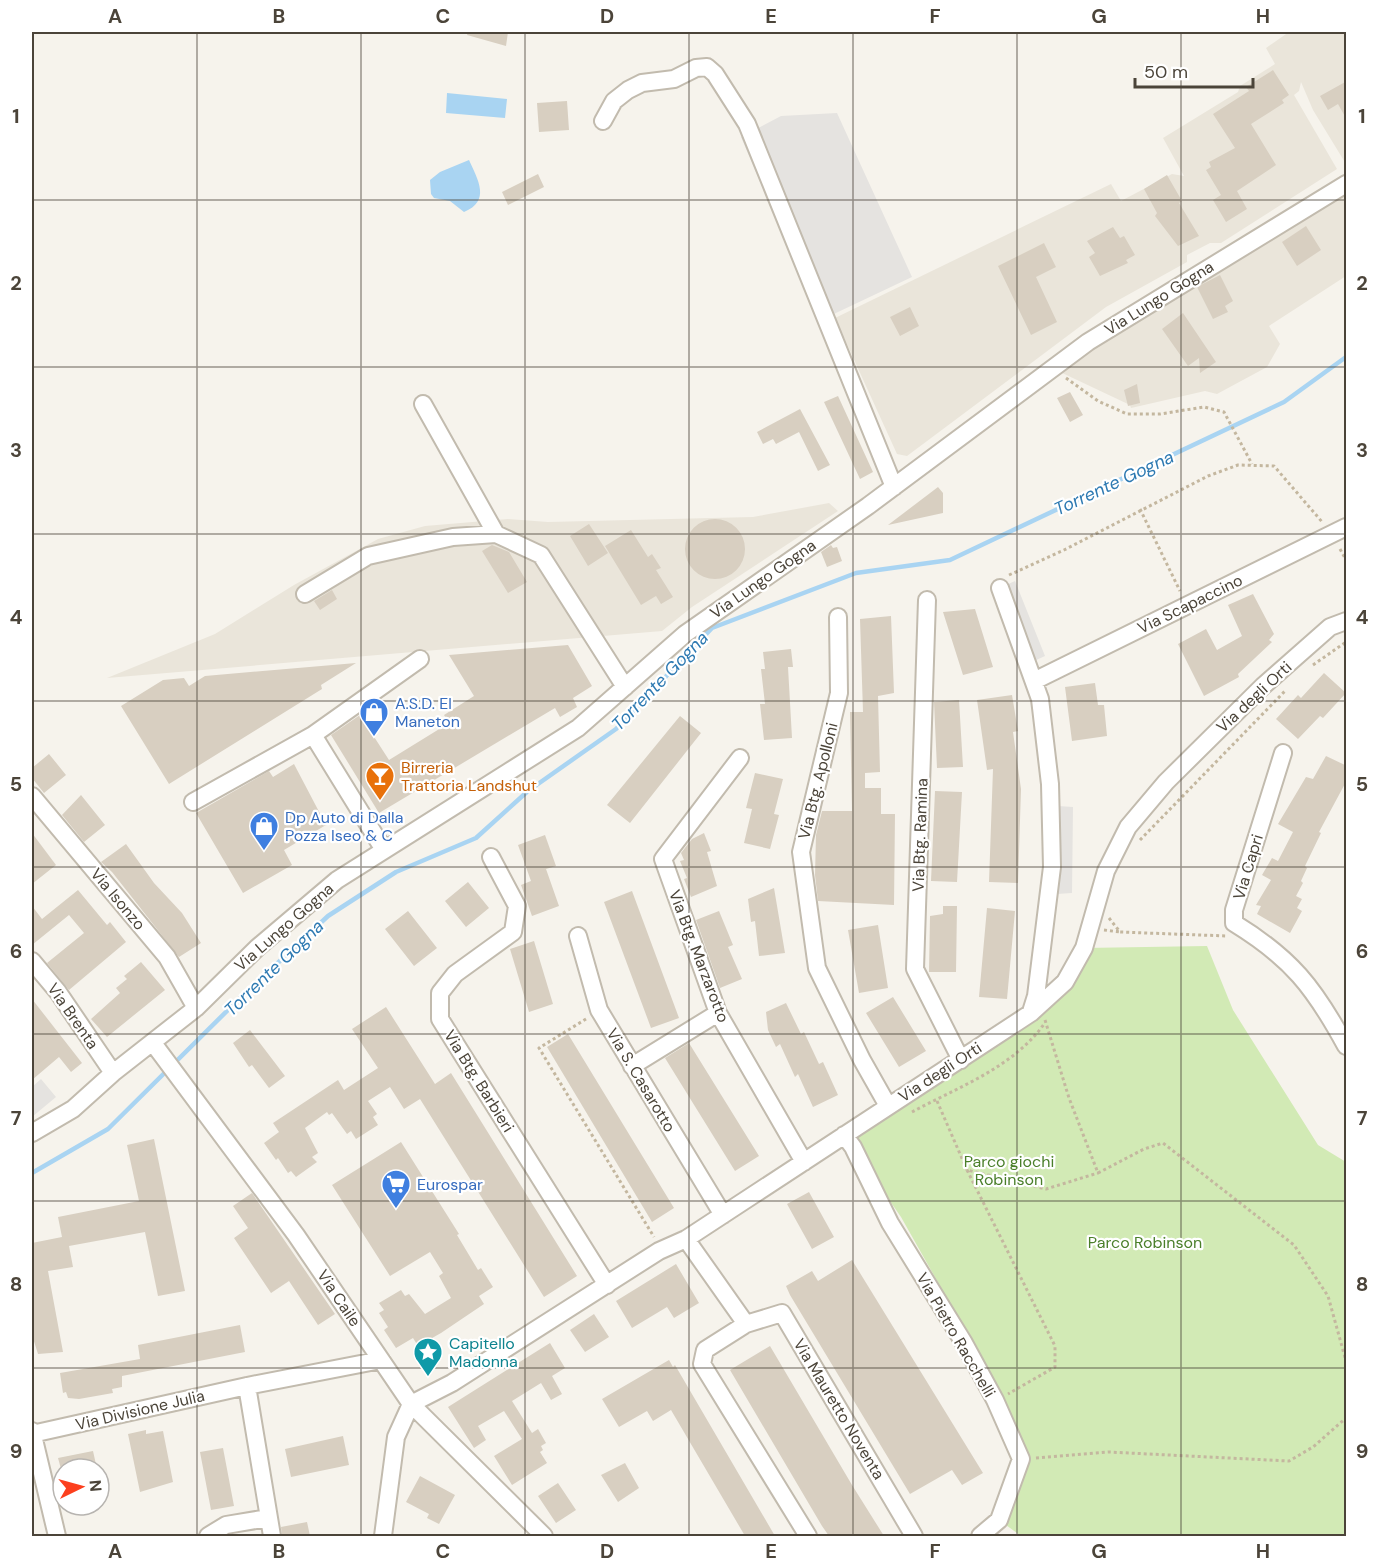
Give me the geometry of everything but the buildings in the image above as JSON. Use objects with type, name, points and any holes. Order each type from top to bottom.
[{"type":"street","points":[[603,122],[614,101],[642,83],[675,79],[696,68],[707,67],[715,74],[747,124],[894,487]]},
{"type":"street","name":"Via Lungo Gogna","points":[[32,1133],[73,1109],[112,1073],[157,1048],[258,947],[337,880],[578,728],[685,634],[894,487],[1051,368],[1176,286],[1347,184]]},
{"type":"street","points":[[423,404],[496,534]]},
{"type":"street","name":"Via Scapaccino","points":[[1034,681],[1347,527]]},
{"type":"street","points":[[305,594],[368,556],[453,537],[496,534],[541,555],[625,687]]},
{"type":"street","points":[[1000,588],[1040,699],[1050,784],[1052,867],[1036,996],[1031,1013]]},
{"type":"street","name":"Via Btg. Ramina","points":[[927,600],[915,969],[961,1060]]},
{"type":"street","name":"Via Btg. Apolloni","points":[[838,618],[839,693],[801,852],[817,968],[862,1060],[888,1106]]},
{"type":"street","name":"Via degli Orti","points":[[411,1404],[450,1384],[659,1251],[686,1239],[1031,1013],[1065,982],[1084,948],[1106,871],[1128,827],[1166,782],[1263,686],[1330,627],[1347,621]]},
{"type":"street","points":[[193,802],[313,735],[420,659]]},
{"type":"street","points":[[313,735],[384,850]]},
{"type":"street","name":"Via Capri","points":[[1241,927],[1234,923],[1234,910],[1283,753]]},
{"type":"street","name":"Via Btg. Marzarotto","points":[[740,758],[663,859],[718,1013],[804,1162]]},
{"type":"street","name":"Via Isonzo","points":[[32,796],[167,957],[196,1008]]},
{"type":"street","name":"Via Btg. Barbieri","points":[[491,857],[517,906],[513,932],[455,974],[440,993],[440,1019],[607,1284]]},
{"type":"street","points":[[1241,927],[1274,949],[1300,972],[1347,1046]]},
{"type":"street","name":"Via S. Casarotto","points":[[578,936],[599,1010],[723,1215]]},
{"type":"street","name":"Via Brenta","points":[[32,961],[58,992],[112,1073]]},
{"type":"street","points":[[632,1066],[718,1013]]},
{"type":"street","name":"Via Caile","points":[[157,1048],[296,1235],[411,1404],[544,1536]]},
{"type":"street","name":"Via Pietro Racchelli","points":[[844,1135],[853,1147],[890,1223],[964,1343],[1021,1459]]},
{"type":"street","points":[[686,1239],[747,1324],[705,1350],[702,1364],[808,1536]]},
{"type":"street","name":"Via Mauretto Noventa","points":[[747,1324],[782,1314],[914,1536]]},
{"type":"street","name":"Via Divisione Julia","points":[[32,1432],[381,1360]]},
{"type":"street","points":[[247,1386],[272,1536]]},
{"type":"street","points":[[383,1536],[396,1437],[411,1404]]},
{"type":"street","points":[[32,1432],[57,1536]]},
{"type":"street","points":[[980,1536],[999,1520],[1021,1459]]},
{"type":"street","points":[[208,1536],[226,1525],[268,1518]]},
{"type":"path","points":[[1051,368],[1098,401],[1127,414],[1160,414],[1204,408],[1224,412],[1252,465]]},
{"type":"path","points":[[1000,588],[996,580],[1064,550],[1208,476],[1238,465],[1274,466],[1331,534]]},
{"type":"path","points":[[1140,509],[1188,606]]},
{"type":"path","points":[[1104,913],[1120,932]]},
{"type":"path","points":[[1099,930],[1225,937],[1241,927]]},
{"type":"path","points":[[599,1010],[539,1048],[658,1244]]},
{"type":"path","points":[[1046,1021],[1069,1098],[1098,1173]]},
{"type":"path","points":[[937,1101],[967,1170],[1054,1346],[1055,1367],[1026,1385],[994,1400]]},
{"type":"path","points":[[967,1170],[1046,1189],[1098,1173],[1144,1149],[1163,1143],[1294,1245],[1328,1296],[1347,1361]]},
{"type":"path","points":[[1021,1459],[1109,1452],[1290,1461],[1313,1447],[1347,1418]]},
{"type":"shaded area","points":[[1289,32],[1346,32],[1346,164],[1313,110],[1301,82],[1299,91],[1294,95],[1337,169],[1221,243],[1210,243],[1187,255],[1187,262],[1106,307],[907,456],[897,454],[835,318],[1111,184],[1121,201],[1172,174],[1184,176],[1163,138],[1238,92],[1240,86],[1275,64],[1266,48]]},
{"type":"shaded area","points":[[837,113],[912,277],[819,321],[741,137],[781,116]]},
{"type":"shaded area","points":[[1346,192],[1346,276],[1269,326],[1280,344],[1267,367],[1217,394],[1205,391],[1131,408],[1130,405],[1058,371],[1060,367]]},
{"type":"shaded area","points":[[829,503],[838,511],[692,607],[662,631],[107,678],[215,634],[294,585],[378,539],[425,526],[508,519],[548,522],[753,517]]},
{"type":"shaded area","points":[[1015,581],[1045,656],[1034,661],[1006,585]]},
{"type":"shaded area","points":[[1058,806],[1073,807],[1072,893],[1057,894]]},
{"type":"shaded area","points":[[41,1079],[56,1097],[32,1117],[32,1087]]},
{"type":"green space","name":"Parco Robinson","points":[[1207,946],[1233,1010],[1318,1145],[1346,1162],[1346,1536],[1021,1536],[999,1520],[1021,1459],[1001,1394],[901,1217],[844,1135],[1031,1013],[1084,948]]},
{"type":"water","points":[[447,93],[507,99],[505,118],[446,113]]},
{"type":"water","points":[[469,160],[478,182],[480,196],[472,207],[464,212],[450,201],[434,198],[431,194],[430,180],[440,172]]},
{"type":"waterway","name":"Torrente Gogna","points":[[32,1173],[108,1129],[236,1002],[328,916],[396,872],[476,838],[528,791],[616,729],[712,628],[856,573],[950,560],[1284,402],[1346,357]]},
{"type":"place","name":"A.S.D. El Maneton","points":[[374,738]]},
{"type":"place","name":"Birreria Trattoria Landshut","points":[[380,802]]},
{"type":"place","name":"Dp Auto di Dalla Pozza Iseo & C","points":[[264,852]]},
{"type":"place","name":"Eurospar","points":[[396,1210]]},
{"type":"place","name":"Capitello Madonna","points":[[428,1378]]},
{"type":"park label","name":"Parco giochi Robinson","points":[[1009,1170]]}]
